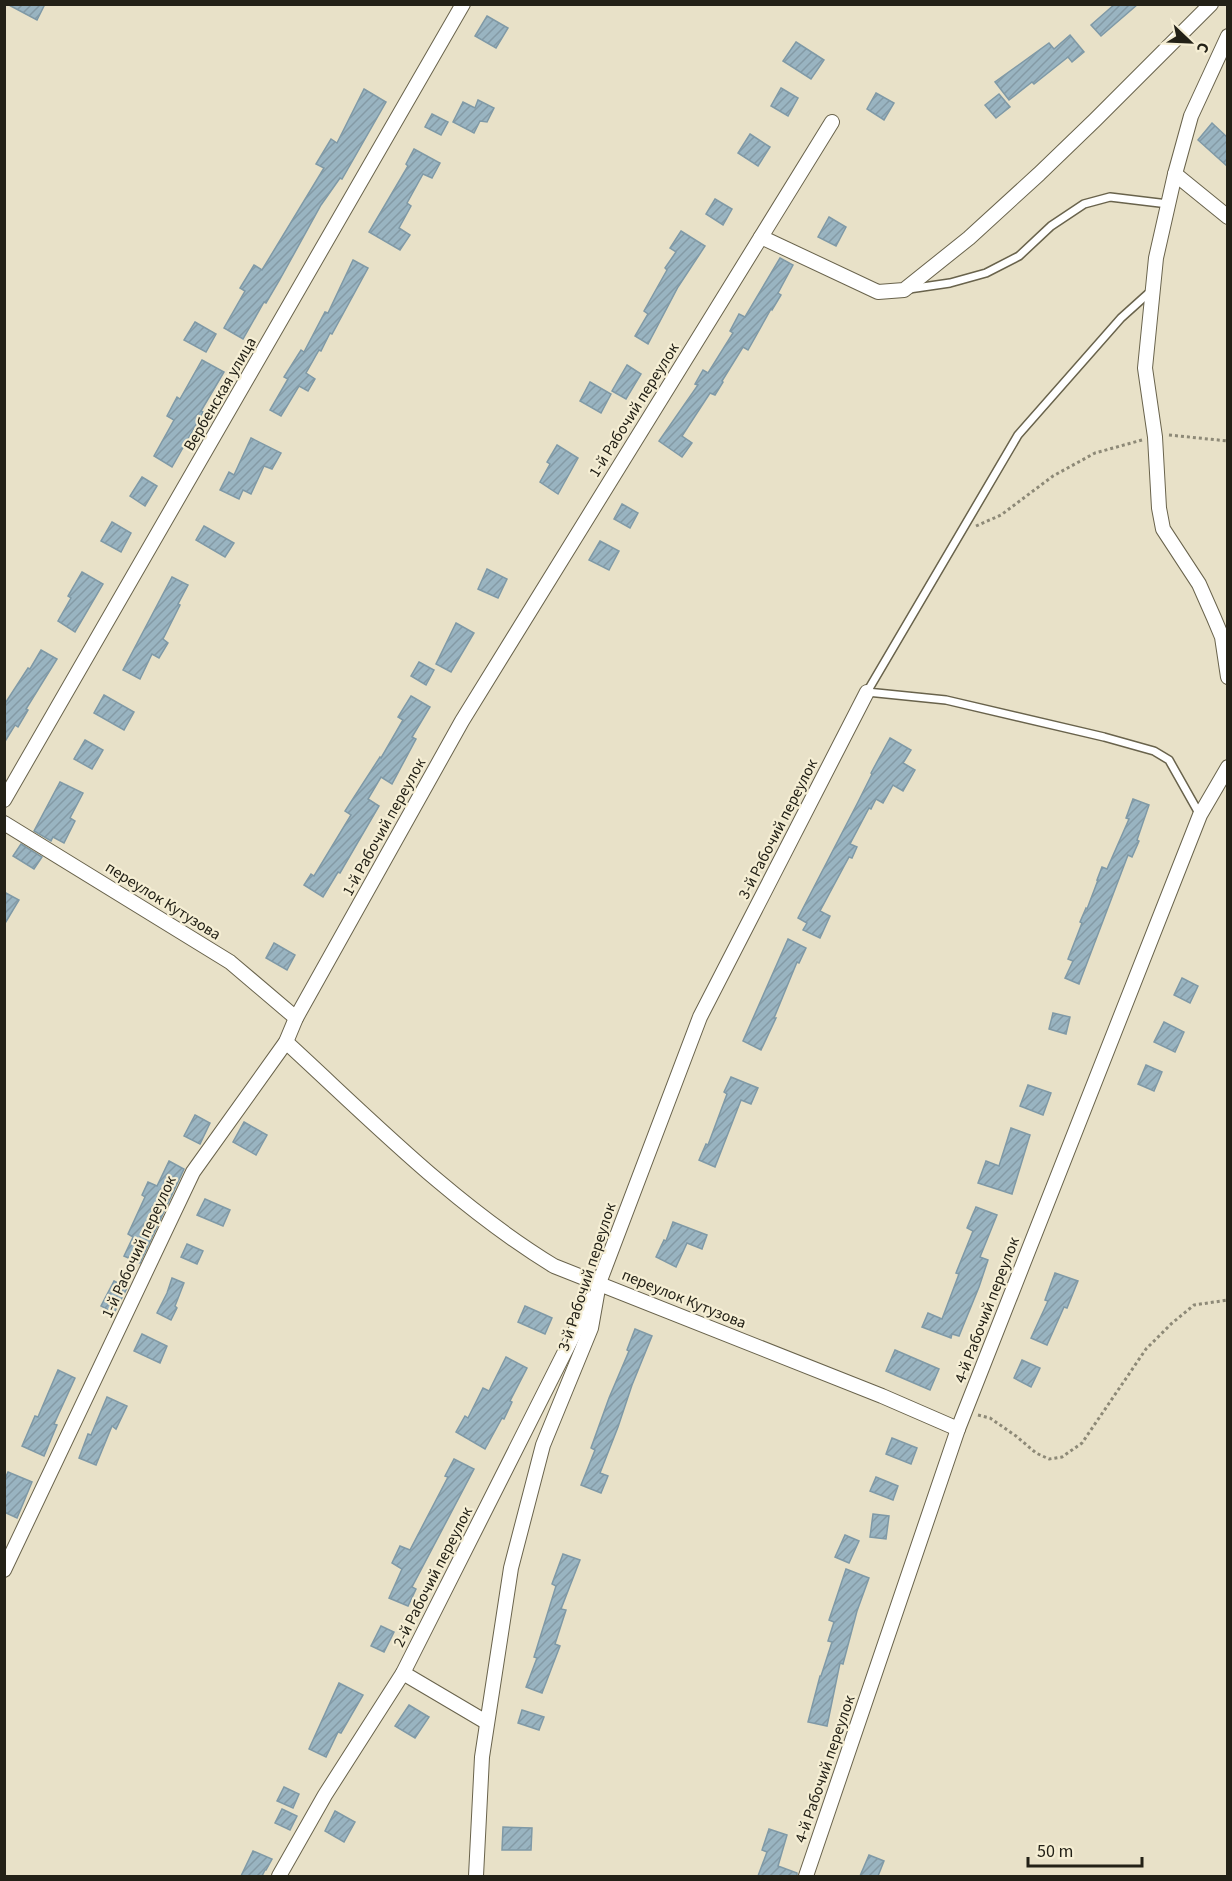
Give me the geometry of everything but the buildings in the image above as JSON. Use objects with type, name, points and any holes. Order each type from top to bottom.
[{"type":"street","name":"Вербенская улица","points":[[4,800],[463,4]]},
{"type":"street","points":[[761,237],[878,292],[904,290],[969,238],[1022,190],[1210,4]]},
{"type":"street","points":[[1227,36],[1191,116],[1175,174],[1156,258],[1145,368],[1155,437],[1159,508],[1163,529],[1199,584],[1218,627],[1222,637],[1227,677]]},
{"type":"street","name":"1-й Рабочий переулок","points":[[4,1570],[193,1172],[286,1042],[296,1018],[462,721],[832,122]]},
{"type":"street","points":[[1175,174],[1227,217]]},
{"type":"street","name":"3-й Рабочий переулок","points":[[476,1876],[486,1722],[511,1568],[543,1445],[591,1328],[599,1283],[700,1017],[867,692]]},
{"type":"street","name":"4-й Рабочий переулок","points":[[806,1876],[958,1429],[1200,815],[1227,767]]},
{"type":"street","name":"переулок Кутузова","points":[[4,823],[230,962],[296,1018]]},
{"type":"street","name":"переулок Кутузова","points":[[286,1042],[453,1194],[530,1252],[554,1266],[882,1396],[958,1429]]},
{"type":"street","name":"2-й Рабочий переулок","points":[[279,1876],[325,1795],[403,1673],[599,1283]]},
{"type":"street","points":[[403,1673],[486,1722]]},
{"type":"lane","points":[[904,290],[951,283],[986,273],[1019,256],[1051,226],[1084,204],[1110,197],[1168,204]]},
{"type":"lane","points":[[1153,290],[1121,318],[1018,435],[867,692],[946,700],[1154,751],[1169,760],[1200,815]]},
{"type":"path","points":[[961,532],[1001,515],[1053,476],[1095,453],[1162,435],[1227,441]]},
{"type":"path","points":[[965,1411],[990,1418],[1016,1436],[1036,1454],[1049,1459],[1062,1457],[1082,1443],[1146,1349],[1171,1324],[1194,1305],[1227,1299]]}]
